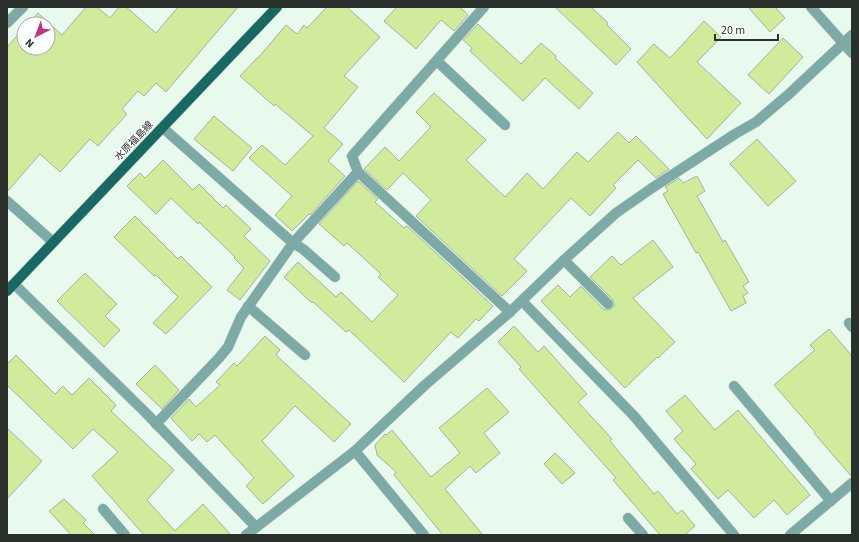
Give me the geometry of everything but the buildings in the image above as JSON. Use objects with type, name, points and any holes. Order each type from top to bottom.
[{"type":"main road","name":"水原福島線","points":[[10,287],[277,7]]},
{"type":"street","points":[[7,23],[23,7]]},
{"type":"street","points":[[484,7],[352,156],[358,172],[510,312]]},
{"type":"street","points":[[811,7],[852,53]]},
{"type":"street","points":[[246,535],[355,451],[425,385],[510,312],[616,213],[756,122],[789,94],[852,35]]},
{"type":"street","points":[[437,61],[505,125]]},
{"type":"street","points":[[163,128],[293,243],[303,249],[335,277]]},
{"type":"street","points":[[156,424],[219,358],[228,346],[240,317],[293,243],[358,172]]},
{"type":"street","points":[[7,201],[53,242]]},
{"type":"street","points":[[564,260],[608,304]]},
{"type":"street","points":[[10,287],[156,424],[256,527]]},
{"type":"street","points":[[522,300],[634,416],[734,535]]},
{"type":"street","points":[[248,306],[305,355]]},
{"type":"street","points":[[734,386],[831,501]]},
{"type":"street","points":[[355,451],[424,535]]},
{"type":"street","points":[[790,535],[852,483]]},
{"type":"street","points":[[103,509],[125,535]]},
{"type":"street","points":[[628,518],[643,535]]}]
